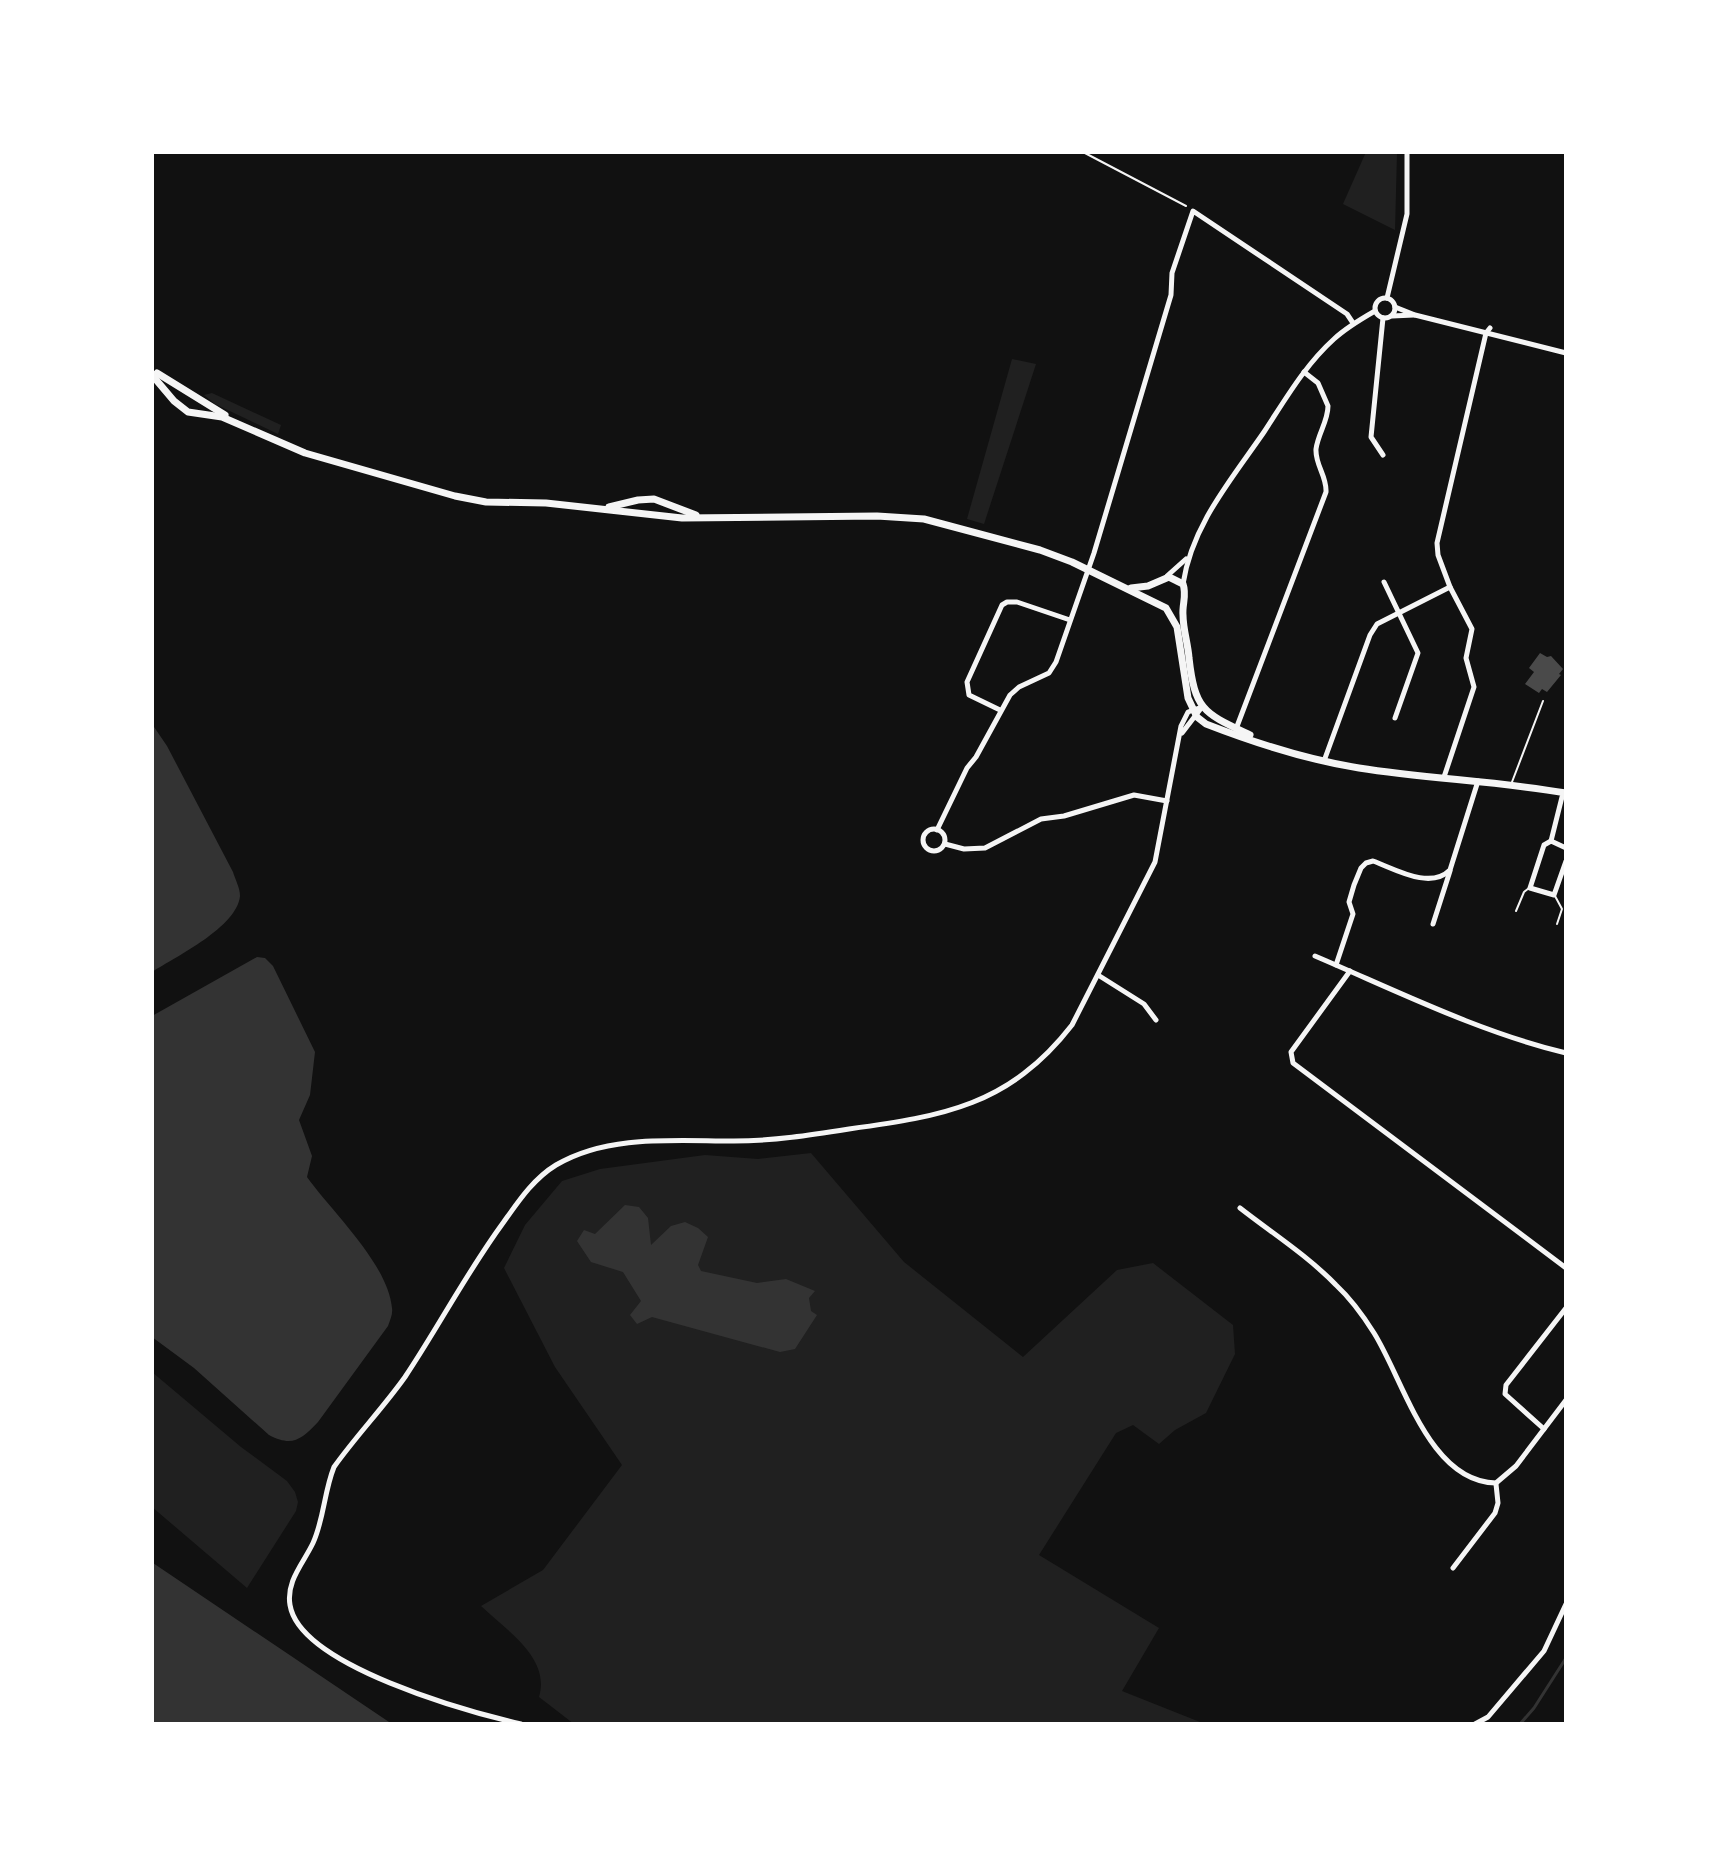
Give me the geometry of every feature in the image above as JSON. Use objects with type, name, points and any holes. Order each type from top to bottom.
[{"type":"main road","points":[[152,372],[174,401],[188,412],[213,415],[305,453],[455,496],[486,502],[603,508],[682,518],[877,516],[924,519],[1040,550],[1129,588],[1166,608],[1177,627],[1192,709],[1206,724],[1236,728]]},
{"type":"main road","points":[[152,372],[251,429]]},
{"type":"main road","points":[[603,508],[654,499],[703,517]]},
{"type":"main road","points":[[1129,588],[1175,577],[1183,584],[1182,614],[1193,690],[1202,707],[1213,717],[1266,744],[1324,761],[1411,775],[1511,783],[1566,792]]},
{"type":"main road","points":[[1156,601],[1154,591],[1161,580]]},
{"type":"main road","points":[[1166,608],[1177,607],[1184,599]]},
{"type":"street","points":[[1387,298],[1407,214],[1407,152]]},
{"type":"street","points":[[937,830],[1000,710],[1019,687],[1049,673],[1056,662],[1088,570],[1171,295],[1172,273],[1193,211],[1347,314],[1353,323]]},
{"type":"street","points":[[1387,298],[1395,307],[1415,315],[1488,330],[1566,353]]},
{"type":"street","points":[[1375,311],[1377,301],[1387,298]]},
{"type":"street","points":[[1383,455],[1371,437],[1386,317],[1395,307]]},
{"type":"street","points":[[1183,584],[1187,558],[1212,507],[1304,372],[1334,339],[1353,323],[1375,311]]},
{"type":"street","points":[[1375,311],[1386,317],[1415,315]]},
{"type":"street","points":[[1444,777],[1474,687],[1466,658],[1472,629],[1450,587],[1438,555],[1437,543],[1488,330]]},
{"type":"street","points":[[1236,728],[1326,492],[1327,481],[1317,462],[1316,452],[1328,406],[1318,383],[1304,372]]},
{"type":"street","points":[[1161,580],[1187,558]]},
{"type":"street","points":[[1384,582],[1418,653],[1395,718]]},
{"type":"street","points":[[1324,761],[1370,635],[1377,624],[1450,587]]},
{"type":"street","points":[[1000,710],[969,695],[967,682],[1002,605],[1017,602],[1070,620]]},
{"type":"street","points":[[521,1724],[454,1707],[378,1677],[327,1650],[294,1619],[290,1589],[321,1522],[329,1480],[345,1452],[405,1377],[489,1242],[529,1189],[554,1166],[592,1150],[623,1144],[682,1140],[760,1141],[924,1119],[976,1103],[1000,1090],[1057,1044],[1072,1025],[1155,862],[1181,726],[1192,709],[1202,707]]},
{"type":"street","points":[[1180,738],[1202,707]]},
{"type":"street","points":[[1433,924],[1478,780]]},
{"type":"street","points":[[1566,792],[1551,841],[1544,845],[1530,888],[1554,895],[1566,861]]},
{"type":"street","points":[[945,844],[964,849],[985,848],[1041,819],[1064,816],[1134,795],[1167,801]]},
{"type":"street","points":[[930,830],[937,830],[943,833],[945,844],[933,852],[924,846],[924,835],[930,830]]},
{"type":"street","points":[[1551,841],[1566,848]]},
{"type":"street","points":[[1336,965],[1353,914],[1349,902],[1361,868],[1366,863],[1373,861],[1426,879],[1437,878],[1450,870]]},
{"type":"street","points":[[1315,956],[1474,1024],[1525,1043],[1566,1053]]},
{"type":"street","points":[[1350,971],[1291,1052],[1293,1063],[1566,1268]]},
{"type":"street","points":[[1098,975],[1144,1004],[1156,1020]]},
{"type":"street","points":[[1240,1208],[1337,1285],[1374,1333],[1430,1440],[1448,1463],[1472,1480],[1496,1483],[1516,1466],[1566,1400]]},
{"type":"street","points":[[1544,1429],[1505,1394],[1506,1385],[1566,1308]]},
{"type":"street","points":[[1453,1568],[1495,1513],[1499,1494],[1496,1483]]},
{"type":"street","points":[[1475,1724],[1488,1717],[1544,1651],[1566,1604]]},
{"type":"lane","points":[[1511,783],[1543,701]]},
{"type":"lane","points":[[1516,911],[1524,892],[1530,888]]},
{"type":"lane","points":[[1554,895],[1562,909],[1557,924]]},
{"type":"path","points":[[1083,152],[1174,198],[1193,211]]},
{"type":"shaded area","points":[[1366,152],[1397,152],[1395,230],[1343,204]]},
{"type":"shaded area","points":[[1012,359],[1036,364],[984,524],[967,519]]},
{"type":"shaded area","points":[[212,393],[281,425],[278,434],[215,404],[204,395]]},
{"type":"shaded area","points":[[152,724],[167,746],[233,872],[240,896],[236,908],[217,929],[152,972]]},
{"type":"shaded area","points":[[257,957],[265,958],[273,966],[315,1052],[310,1095],[299,1120],[312,1156],[307,1177],[370,1256],[388,1291],[392,1310],[388,1326],[318,1422],[301,1437],[290,1441],[269,1435],[194,1368],[152,1337],[152,1016]]},
{"type":"shaded area","points":[[811,1153],[904,1262],[1023,1357],[1117,1270],[1153,1263],[1233,1325],[1235,1354],[1206,1413],[1175,1430],[1159,1444],[1133,1425],[1116,1433],[1039,1555],[1159,1628],[1122,1691],[1205,1724],[574,1724],[539,1697],[541,1683],[533,1657],[514,1635],[481,1606],[543,1570],[622,1465],[555,1367],[504,1268],[525,1225],[562,1181],[600,1169],[705,1155],[758,1159]]},
{"type":"shaded area","points":[[625,1205],[639,1207],[648,1218],[651,1245],[671,1226],[685,1222],[698,1228],[708,1237],[698,1265],[701,1271],[757,1283],[786,1279],[815,1291],[809,1298],[811,1311],[817,1315],[795,1349],[780,1352],[652,1317],[637,1324],[630,1315],[641,1301],[623,1272],[591,1262],[577,1241],[584,1230],[595,1234]]},
{"type":"shaded area","points":[[152,1372],[241,1447],[287,1481],[295,1492],[298,1502],[296,1511],[247,1588],[152,1507]]},
{"type":"shaded area","points":[[153,1563],[392,1724],[152,1724]]},
{"type":"building","points":[[1540,653],[1551,656],[1563,669],[1547,692],[1542,689],[1539,693],[1525,684],[1534,672],[1529,668]]},
{"type":"waterway","points":[[1520,1724],[1566,1658]]}]
